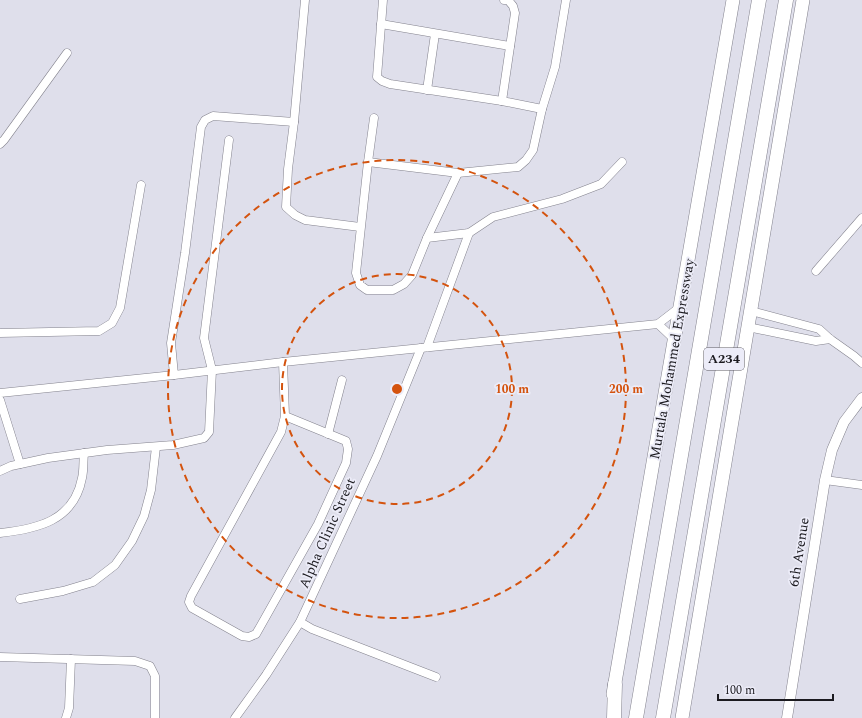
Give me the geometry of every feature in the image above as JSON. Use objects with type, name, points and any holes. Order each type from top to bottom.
[{"type":"highway","name":"Murtala Mohammed Expressway","points":[[609,718],[733,0]]},
{"type":"highway","name":"Murtala Mohammed Expressway","points":[[636,718],[758,0]]},
{"type":"highway","name":"A234","points":[[663,718],[786,0]]},
{"type":"highway","points":[[682,718],[803,0]]},
{"type":"highway","points":[[614,718],[615,684]]},
{"type":"street","points":[[305,0],[294,122],[288,169],[286,207],[295,215],[305,220],[360,227]]},
{"type":"street","points":[[383,0],[377,77],[382,81],[390,84],[502,101],[542,109]]},
{"type":"street","points":[[502,101],[515,13],[513,6],[508,0],[504,0]]},
{"type":"street","points":[[368,162],[458,173],[518,167],[526,160],[533,150],[542,109],[555,67],[566,0]]},
{"type":"street","points":[[381,24],[510,46]]},
{"type":"street","points":[[427,90],[435,34]]},
{"type":"street","points":[[0,144],[67,53]]},
{"type":"street","points":[[174,375],[171,342],[185,253],[201,127],[205,120],[213,116],[294,122]]},
{"type":"street","points":[[374,118],[360,227],[356,273],[360,285],[367,290],[393,290],[404,284],[412,275],[427,238],[458,173]]},
{"type":"street","points":[[0,471],[20,464],[48,458],[84,453],[173,445],[204,438],[209,432],[212,370],[204,338],[229,140]]},
{"type":"street","points":[[427,238],[469,233],[493,217],[562,199],[601,184],[622,162]]},
{"type":"street","points":[[0,333],[99,331],[112,323],[120,308],[141,185]]},
{"type":"street","points":[[816,271],[862,218]]},
{"type":"street","name":"Alpha Clinic Street","points":[[235,718],[266,675],[300,622],[377,456],[424,347],[469,233]]},
{"type":"street","points":[[0,393],[424,347],[658,324],[681,307]]},
{"type":"street","points":[[751,311],[819,329],[862,363]]},
{"type":"street","points":[[658,324],[675,340]]},
{"type":"street","points":[[748,327],[816,341],[830,339]]},
{"type":"street","points":[[283,362],[285,416],[281,432],[189,602],[192,608],[242,636],[249,637],[256,634],[318,524],[346,462],[348,449],[346,441],[285,416]]},
{"type":"street","points":[[328,434],[342,380]]},
{"type":"street","name":"6th Avenue","points":[[787,718],[825,480],[832,450],[844,422],[862,398]]},
{"type":"street","points":[[0,400],[20,464]]},
{"type":"street","points":[[20,599],[56,593],[93,582],[115,565],[132,541],[144,516],[151,490],[156,447]]},
{"type":"street","points":[[0,533],[30,529],[55,519],[68,508],[77,493],[82,478],[84,453]]},
{"type":"street","points":[[825,480],[862,485]]},
{"type":"street","points":[[300,622],[312,629],[436,677]]},
{"type":"street","points":[[0,657],[135,661],[150,666],[155,676],[155,718]]},
{"type":"street","points":[[66,718],[68,708],[70,659]]}]
